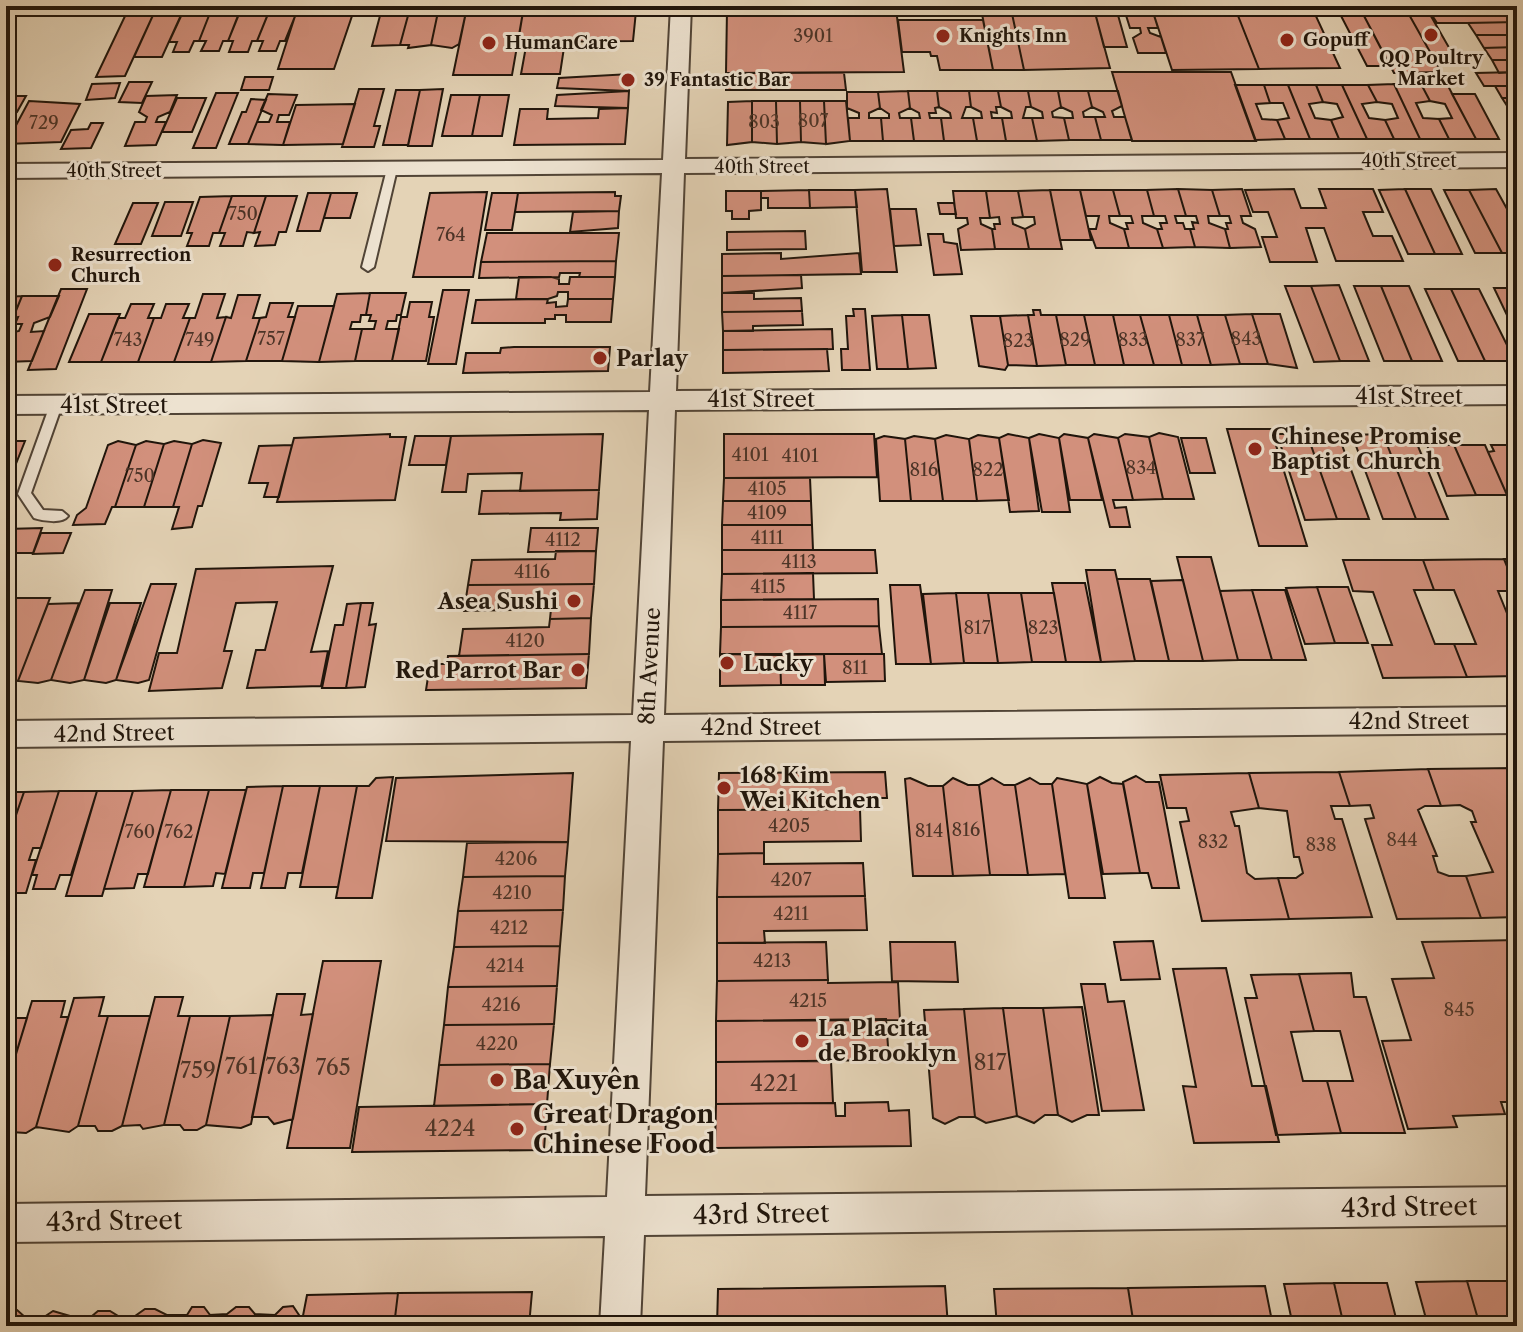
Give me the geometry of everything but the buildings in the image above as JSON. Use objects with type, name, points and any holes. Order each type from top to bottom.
[{"type":"street","name":"8th Avenue","points":[[620,1326],[681,6]]},
{"type":"street","name":"40th Street","points":[[6,171],[1517,160]]},
{"type":"street","name":"41st Street","points":[[6,405],[1517,395]]},
{"type":"street","name":"42nd Street","points":[[6,734],[1517,720]]},
{"type":"street","name":"43rd Street","points":[[6,1223],[1517,1206]]},
{"type":"lane","points":[[368,267],[392,169]]},
{"type":"lane","points":[[56,405],[24,494],[39,515],[62,516]]},
{"type":"place","name":"QQ Poultry Market","points":[[1431,35]]},
{"type":"place","name":"Knights Inn","points":[[943,36]]},
{"type":"place","name":"Gopuff","points":[[1287,40]]},
{"type":"place","name":"HumanCare","points":[[489,43]]},
{"type":"place","name":"39 Fantastic Bar","points":[[628,80]]},
{"type":"place","name":"Resurrection Church","points":[[55,265]]},
{"type":"place","name":"Parlay","points":[[600,358]]},
{"type":"place","name":"Chinese Promise Baptist Church","points":[[1255,449]]},
{"type":"place","name":"Asea Sushi","points":[[574,601]]},
{"type":"place","name":"Lucky","points":[[727,663]]},
{"type":"place","name":"Red Parrot Bar","points":[[578,670]]},
{"type":"place","name":"168 Kim Wei Kitchen","points":[[724,788]]},
{"type":"place","name":"La Placita de Brooklyn","points":[[802,1041]]},
{"type":"place","name":"Ba Xuyên","points":[[497,1080]]},
{"type":"place","name":"Great Dragon Chinese Food","points":[[517,1129]]}]
